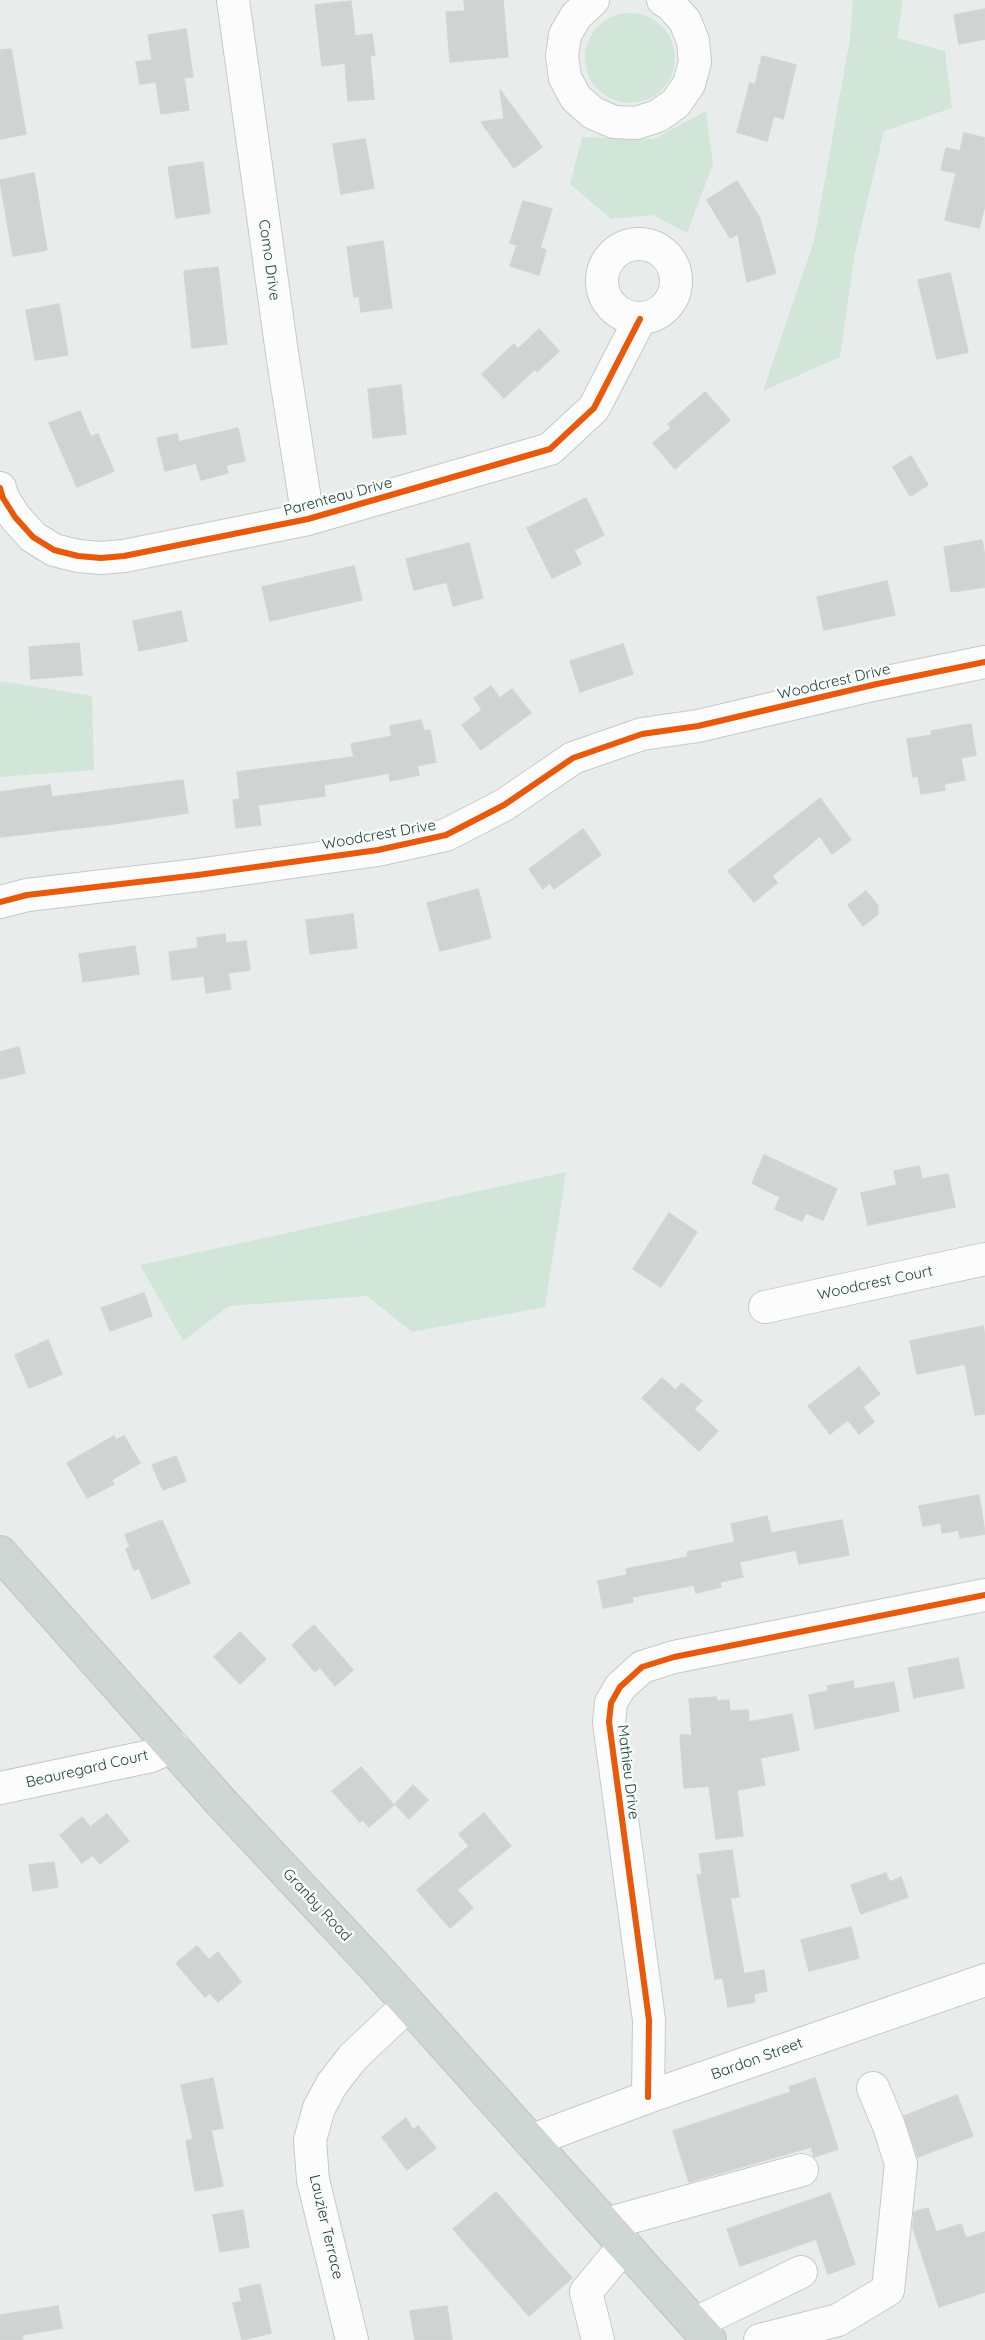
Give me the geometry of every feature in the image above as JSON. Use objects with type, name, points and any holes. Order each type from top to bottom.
[{"type":"main road","name":"Granby Road","points":[[0,1553],[702,2332]]},
{"type":"street","name":"Como Drive","points":[[233,0],[280,341],[308,519]]},
{"type":"street","points":[[593,0],[576,16],[566,34],[562,56],[565,78],[576,98],[593,113],[614,122],[636,123],[658,116],[676,103],[689,84],[695,62],[693,41],[685,21],[671,5],[663,0]]},
{"type":"street","name":"Parenteau Drive","points":[[0,488],[3,498],[15,517],[33,537],[54,550],[78,556],[101,558],[124,556],[308,519],[550,449],[594,408],[640,319]]},
{"type":"street","name":"Woodcrest Drive","points":[[0,902],[27,895],[198,875],[378,850],[446,835],[504,805],[573,758],[642,734],[698,726],[877,684],[985,662]]},
{"type":"street","name":"Woodcrest Court","points":[[765,1307],[985,1259]]},
{"type":"street","name":"Mathieu Drive","points":[[648,2097],[649,2020],[609,1722],[611,1703],[620,1687],[642,1667],[674,1657],[985,1595]]},
{"type":"street","name":"Beauregard Court","points":[[0,1788],[151,1756],[173,1746]]},
{"type":"street","name":"Bardon Street","points":[[530,2141],[648,2097],[985,1980]]},
{"type":"street","name":"Lauzier Terrace","points":[[352,2340],[313,2180],[310,2140],[319,2108],[332,2084],[353,2057],[408,2005]]},
{"type":"street","points":[[760,2340],[838,2320],[888,2290],[901,2164],[889,2126],[873,2088]]},
{"type":"street","points":[[598,2340],[586,2292],[622,2242],[802,2170]]},
{"type":"street","points":[[702,2332],[801,2272]]},
{"type":"green space","points":[[853,0],[903,0],[897,38],[945,51],[952,108],[884,131],[855,253],[840,357],[763,391],[814,241],[850,38]]},
{"type":"green space","points":[[630,13],[647,16],[662,26],[672,41],[675,58],[672,75],[662,90],[647,100],[630,103],[613,100],[598,90],[588,75],[585,58],[588,41],[598,26],[613,16]]},
{"type":"green space","points":[[706,111],[713,164],[687,233],[653,215],[611,219],[570,184],[582,137],[654,139]]},
{"type":"green space","points":[[0,681],[92,696],[94,770],[0,777]]},
{"type":"green space","points":[[566,1172],[545,1307],[412,1332],[367,1296],[229,1306],[183,1341],[140,1265]]},
{"type":"building","points":[[464,0],[503,0],[508,57],[450,62],[446,12],[465,11]]},
{"type":"building","points":[[351,1],[355,36],[372,34],[375,55],[370,56],[374,99],[348,101],[345,63],[322,66],[315,5]]},
{"type":"building","points":[[985,9],[985,39],[959,44],[954,15]]},
{"type":"building","points":[[186,29],[193,77],[184,78],[189,110],[161,114],[156,82],[140,84],[136,62],[152,60],[148,35]]},
{"type":"building","points":[[11,49],[26,134],[0,139],[0,50]]},
{"type":"building","points":[[762,56],[796,65],[783,119],[774,116],[767,141],[737,132],[750,83],[755,85]]},
{"type":"building","points":[[500,90],[542,147],[514,168],[481,122],[504,119]]},
{"type":"building","points":[[964,133],[985,138],[985,205],[979,228],[945,220],[956,173],[941,170],[946,148],[960,151]]},
{"type":"building","points":[[365,139],[374,188],[341,194],[333,144]]},
{"type":"building","points":[[203,162],[210,213],[176,218],[168,167]]},
{"type":"building","points":[[34,173],[47,250],[13,256],[0,180]]},
{"type":"building","points":[[737,181],[760,219],[776,273],[747,282],[738,234],[730,238],[707,200]]},
{"type":"building","points":[[523,201],[552,209],[540,248],[546,250],[539,275],[510,266],[517,245],[510,243]]},
{"type":"building","points":[[383,241],[392,308],[361,312],[359,296],[354,297],[347,247]]},
{"type":"building","points":[[218,267],[227,344],[192,348],[184,271]]},
{"type":"building","points":[[950,273],[968,352],[937,359],[918,280]]},
{"type":"building","points":[[59,304],[68,355],[35,360],[26,310]]},
{"type":"building","points":[[539,329],[559,351],[537,372],[535,369],[504,398],[482,374],[514,344],[518,349]]},
{"type":"building","points":[[401,385],[406,434],[373,438],[368,389]]},
{"type":"building","points":[[705,392],[730,420],[675,469],[653,443],[671,428],[668,424]]},
{"type":"building","points":[[80,411],[91,437],[98,434],[114,471],[77,487],[49,423]]},
{"type":"building","points":[[238,428],[245,461],[226,465],[228,473],[201,480],[196,463],[165,471],[157,438],[177,434],[179,442]]},
{"type":"building","points":[[911,456],[928,485],[910,496],[893,467]]},
{"type":"building","points":[[586,498],[604,535],[574,550],[581,564],[552,578],[527,528]]},
{"type":"building","points":[[982,540],[985,557],[985,587],[951,592],[944,547]]},
{"type":"building","points":[[469,543],[483,598],[453,606],[447,582],[414,590],[406,559]]},
{"type":"building","points":[[354,566],[362,600],[270,621],[262,587]]},
{"type":"building","points":[[887,581],[895,615],[824,630],[817,597]]},
{"type":"building","points":[[181,611],[187,641],[139,651],[133,621]]},
{"type":"building","points":[[79,643],[82,675],[31,679],[29,647]]},
{"type":"building","points":[[623,644],[633,674],[580,692],[570,661]]},
{"type":"building","points":[[491,686],[500,698],[512,689],[531,713],[481,750],[462,725],[482,710],[474,698]]},
{"type":"building","points":[[421,720],[424,731],[430,730],[436,762],[417,766],[419,775],[390,781],[389,773],[324,785],[325,796],[258,805],[261,825],[236,828],[233,800],[240,799],[237,772],[354,757],[351,744],[392,736],[390,726]]},
{"type":"building","points":[[971,724],[976,755],[961,758],[965,780],[944,784],[945,790],[921,794],[918,776],[913,777],[907,739],[932,735],[931,731]]},
{"type":"building","points":[[183,780],[188,813],[0,837],[0,792],[50,785],[52,797]]},
{"type":"building","points":[[820,798],[851,840],[832,854],[820,836],[772,876],[777,883],[754,902],[728,871]]},
{"type":"building","points":[[583,829],[601,855],[554,889],[550,883],[543,889],[529,869]]},
{"type":"building","points":[[478,889],[491,938],[440,951],[427,903]]},
{"type":"building","points":[[866,891],[878,906],[878,914],[863,926],[848,905]]},
{"type":"building","points":[[353,914],[357,948],[310,954],[306,920]]},
{"type":"building","points":[[225,934],[226,943],[246,941],[250,970],[228,973],[231,989],[206,993],[204,976],[172,980],[169,952],[198,948],[197,938]]},
{"type":"building","points":[[135,946],[139,974],[83,982],[79,954]]},
{"type":"building","points":[[19,1047],[25,1073],[0,1079],[0,1052]]},
{"type":"building","points":[[764,1155],[837,1189],[823,1220],[806,1213],[802,1221],[775,1209],[780,1197],[752,1183]]},
{"type":"building","points":[[919,1166],[922,1179],[948,1174],[955,1207],[868,1225],[861,1193],[897,1185],[894,1171]]},
{"type":"building","points":[[669,1213],[697,1232],[661,1287],[633,1269]]},
{"type":"building","points":[[144,1293],[152,1316],[110,1331],[101,1308]]},
{"type":"building","points":[[983,1326],[985,1414],[975,1415],[965,1364],[917,1374],[910,1341]]},
{"type":"building","points":[[48,1340],[62,1374],[29,1388],[15,1355]]},
{"type":"building","points":[[859,1367],[880,1394],[863,1407],[874,1422],[859,1434],[848,1420],[830,1434],[808,1406]]},
{"type":"building","points":[[662,1378],[675,1390],[682,1383],[702,1401],[694,1409],[718,1431],[699,1451],[642,1398]]},
{"type":"building","points":[[114,1436],[116,1440],[124,1436],[140,1463],[111,1480],[114,1484],[87,1498],[67,1463]]},
{"type":"building","points":[[176,1456],[186,1481],[163,1490],[152,1465]]},
{"type":"building","points":[[979,1495],[985,1534],[960,1538],[959,1530],[942,1533],[941,1523],[923,1526],[919,1506]]},
{"type":"building","points":[[767,1516],[771,1533],[842,1520],[849,1555],[799,1564],[796,1550],[739,1562],[743,1577],[720,1582],[721,1587],[696,1593],[694,1585],[632,1597],[633,1602],[603,1608],[598,1581],[627,1575],[626,1569],[688,1557],[687,1552],[735,1542],[731,1524]]},
{"type":"building","points":[[162,1520],[190,1583],[152,1599],[139,1568],[134,1570],[126,1549],[130,1547],[125,1535]]},
{"type":"building","points":[[314,1625],[353,1670],[335,1686],[320,1667],[315,1672],[292,1645]]},
{"type":"building","points":[[240,1632],[266,1659],[240,1684],[214,1657]]},
{"type":"building","points":[[958,1658],[964,1688],[914,1698],[908,1668]]},
{"type":"building","points":[[853,1681],[854,1689],[894,1682],[899,1711],[815,1729],[809,1695],[828,1691],[827,1686]]},
{"type":"building","points":[[716,1697],[717,1701],[729,1700],[730,1711],[748,1710],[749,1722],[792,1714],[799,1750],[760,1758],[765,1785],[737,1790],[743,1836],[716,1839],[709,1786],[684,1788],[680,1735],[692,1735],[689,1699]]},
{"type":"building","points":[[361,1767],[394,1805],[369,1827],[363,1820],[360,1822],[332,1791]]},
{"type":"building","points":[[413,1785],[428,1800],[409,1819],[395,1804]]},
{"type":"building","points":[[484,1813],[511,1846],[457,1890],[473,1908],[450,1928],[417,1890],[469,1846],[459,1834]]},
{"type":"building","points":[[107,1814],[129,1841],[100,1864],[93,1855],[82,1863],[60,1835],[82,1817],[90,1827]]},
{"type":"building","points":[[732,1850],[739,1897],[730,1898],[744,1974],[764,1970],[767,1991],[754,1994],[755,2002],[728,2007],[723,1978],[715,1979],[697,1875],[702,1874],[699,1854]]},
{"type":"building","points":[[54,1862],[58,1887],[33,1891],[29,1865]]},
{"type":"building","points":[[886,1873],[890,1882],[901,1877],[908,1897],[861,1914],[851,1885]]},
{"type":"building","points":[[851,1927],[859,1958],[809,1971],[801,1940]]},
{"type":"building","points":[[197,1946],[209,1960],[218,1952],[241,1982],[218,2002],[210,1993],[205,1997],[176,1963]]},
{"type":"building","points":[[213,2078],[223,2128],[211,2130],[223,2186],[195,2191],[186,2141],[193,2139],[181,2085]]},
{"type":"building","points":[[815,2078],[838,2149],[814,2157],[811,2147],[689,2182],[673,2131],[791,2092],[789,2087]]},
{"type":"building","points":[[957,2095],[973,2136],[918,2157],[904,2116]]},
{"type":"building","points":[[406,2118],[413,2130],[418,2126],[436,2148],[407,2170],[382,2137]]},
{"type":"building","points":[[496,2192],[572,2278],[529,2316],[453,2229]]},
{"type":"building","points":[[830,2193],[855,2264],[828,2274],[816,2239],[740,2266],[727,2229]]},
{"type":"building","points":[[928,2208],[936,2232],[961,2224],[966,2238],[985,2232],[985,2292],[939,2307],[913,2228],[914,2212]]},
{"type":"building","points":[[243,2210],[249,2247],[220,2252],[213,2215]]},
{"type":"building","points":[[260,2284],[271,2333],[242,2340],[233,2303],[242,2301],[239,2289]]},
{"type":"building","points":[[58,2306],[62,2328],[22,2335],[23,2340],[0,2340],[0,2315]]},
{"type":"building","points":[[447,2306],[452,2340],[415,2340],[410,2311]]},
{"type":"cycle path","points":[[0,488],[3,498],[15,517],[33,537],[54,550],[78,556],[101,558],[124,556],[308,519],[550,449],[594,408],[640,319]]},
{"type":"cycle path","points":[[0,902],[27,895],[198,875],[378,850],[446,835],[504,805],[573,758],[642,734],[698,726],[877,684],[985,662]]},
{"type":"cycle path","points":[[648,2097],[649,2020],[609,1722],[611,1703],[620,1687],[642,1667],[674,1657],[985,1595]]}]
